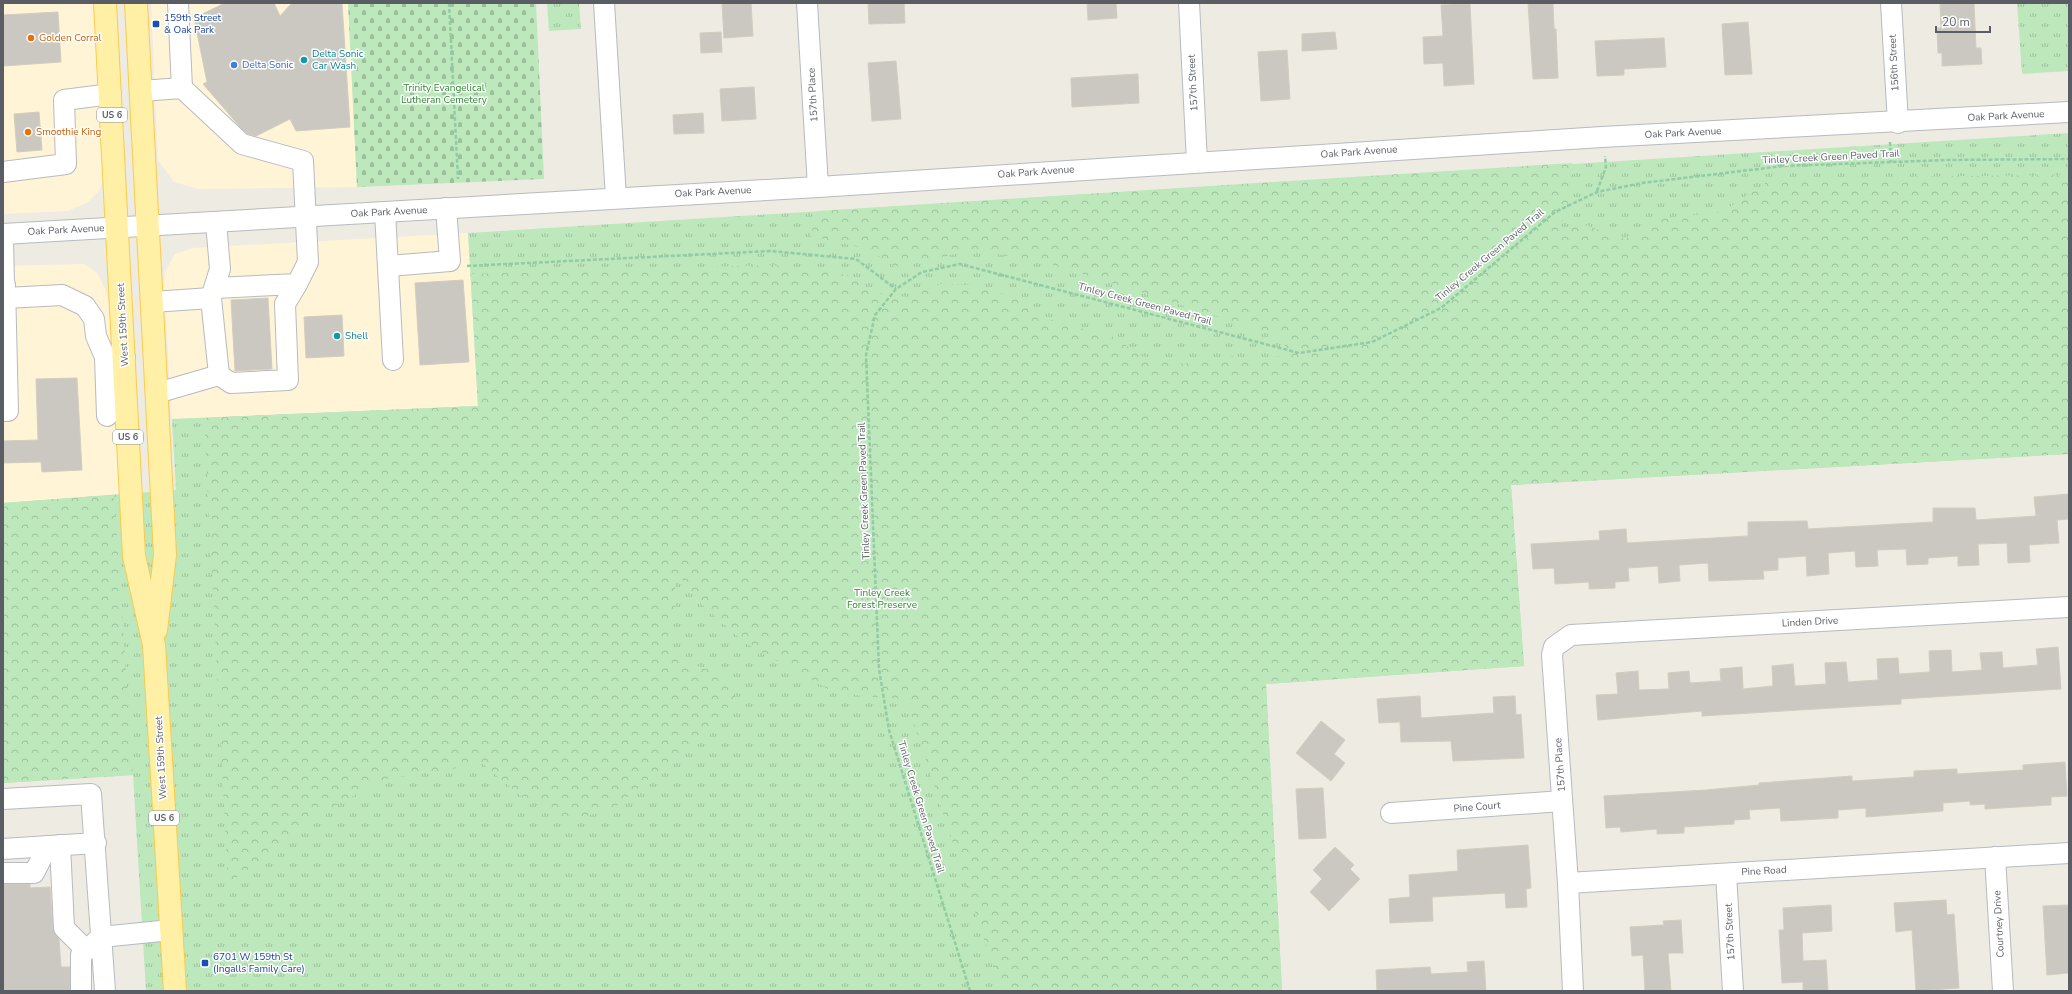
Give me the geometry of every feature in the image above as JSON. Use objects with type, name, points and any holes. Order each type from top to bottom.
[{"type":"main road","name":"West 159th Street","points":[[105,3],[118,228],[115,357],[134,556],[154,645],[175,991]]},
{"type":"main road","name":"West 159th Street","points":[[136,3],[149,227],[165,555],[154,645]]},
{"type":"street","points":[[178,3],[182,88],[242,144],[303,161],[308,262],[285,304],[288,380],[231,384],[219,375],[213,293],[220,269],[216,222]]},
{"type":"street","points":[[604,3],[616,198]]},
{"type":"street","name":"157th Place","points":[[808,3],[818,187]]},
{"type":"street","name":"157th Street","points":[[1188,3],[1197,162]]},
{"type":"street","name":"156th Street","points":[[1891,3],[1898,123]]},
{"type":"street","points":[[140,91],[182,88]]},
{"type":"street","points":[[3,172],[66,164],[64,100],[110,94]]},
{"type":"street","name":"Oak Park Avenue","points":[[3,234],[149,227],[305,216],[818,187],[1602,137],[1898,123],[2069,112]]},
{"type":"street","points":[[389,266],[450,261],[446,208]]},
{"type":"street","points":[[385,212],[393,360]]},
{"type":"street","points":[[3,241],[5,382],[8,410],[3,411]]},
{"type":"street","points":[[152,302],[213,293],[297,284]]},
{"type":"street","points":[[4,289],[62,294],[85,306],[94,319],[96,336],[115,357],[108,416]]},
{"type":"street","points":[[157,393],[219,375]]},
{"type":"street","name":"Linden Drive","points":[[1554,647],[1571,635],[2069,607]]},
{"type":"street","name":"157th Place","points":[[1554,647],[1552,655],[1568,882]]},
{"type":"street","points":[[3,799],[92,794],[104,991]]},
{"type":"street","name":"Pine Court","points":[[1391,813],[1562,801]]},
{"type":"street","points":[[3,849],[96,843]]},
{"type":"street","points":[[3,872],[34,873],[54,845]]},
{"type":"street","points":[[54,845],[64,928],[86,950]]},
{"type":"street","name":"Pine Road","points":[[1568,882],[2069,853]]},
{"type":"street","name":"Courtney Drive","points":[[1995,857],[2003,991]]},
{"type":"street","name":"157th Street","points":[[1726,874],[1733,991]]},
{"type":"street","points":[[1568,882],[1573,991]]},
{"type":"street","points":[[81,991],[81,955],[101,937],[171,930]]},
{"type":"path","points":[[449,3],[458,179]]},
{"type":"path","points":[[1597,192],[1606,166],[1602,137]]},
{"type":"path","points":[[1890,142],[1891,162]]},
{"type":"path","name":"Tinley Creek Green Paved Trail","points":[[970,991],[889,730],[880,669],[866,355],[876,315],[896,289],[922,272],[960,264],[1299,353],[1372,342],[1441,308],[1555,212],[1597,192],[1642,182],[1782,166],[1891,162],[2069,159]]},
{"type":"path","points":[[450,261],[464,266],[771,251],[856,259],[896,289]]},
{"type":"shaded area","points":[[3,3],[94,3],[104,178],[99,191],[87,203],[67,211],[3,214]]},
{"type":"shaded area","points":[[151,3],[348,3],[357,187],[199,189],[174,182],[158,160]]},
{"type":"shaded area","points":[[468,233],[478,406],[172,419],[164,289],[165,272],[175,254],[193,248]]},
{"type":"shaded area","points":[[84,264],[97,273],[105,288],[109,304],[122,494],[3,503],[3,266]]},
{"type":"green space","name":"Trinity Evangelical Lutheran Cemetery","points":[[348,3],[536,3],[544,179],[357,187]]},
{"type":"green space","points":[[547,3],[579,3],[581,29],[549,31]]},
{"type":"green space","points":[[2017,3],[2069,3],[2069,71],[2022,74]]},
{"type":"green space","name":"Tinley Creek Forest Preserve","points":[[2069,133],[2069,454],[1511,485],[1524,666],[1266,684],[1282,991],[146,991],[133,775],[3,783],[3,503],[176,490],[172,419],[478,406],[468,233]]},
{"type":"green space","name":"Tinley Creek Forest Preserve","points":[[1572,163],[1574,182],[1560,228],[1585,225],[1625,239],[1665,218],[1722,212],[1773,178],[2069,175],[2069,454],[1511,485],[1524,666],[1266,684],[1282,991],[1001,991],[906,699],[861,696],[828,689],[745,643],[698,601],[675,570],[675,610],[666,645],[690,663],[727,677],[735,699],[714,724],[612,810],[568,820],[523,798],[483,764],[386,779],[321,813],[260,862],[228,883],[204,418],[478,406],[471,274],[773,265],[849,275],[875,293],[907,297],[939,284],[975,285],[1012,297],[1056,322],[1114,337],[1141,356],[1183,364],[1231,356],[1274,362],[1289,339],[1048,263],[974,250],[895,267],[868,249],[810,236],[819,211]]},
{"type":"green space","points":[[114,495],[133,775],[3,783],[3,503]]},
{"type":"building","points":[[225,3],[274,3],[280,16],[292,3],[342,3],[350,127],[296,131],[290,119],[256,136],[248,134],[241,128],[203,84],[207,82],[194,18]]},
{"type":"building","points":[[722,3],[751,3],[753,36],[724,38]]},
{"type":"building","points":[[868,3],[904,3],[905,23],[869,24]]},
{"type":"building","points":[[1087,3],[1116,3],[1117,18],[1088,20]]},
{"type":"building","points":[[1528,3],[1553,3],[1554,29],[1556,29],[1558,78],[1533,79]]},
{"type":"building","points":[[1940,3],[1974,3],[1976,48],[1981,48],[1982,64],[1942,66],[1942,53],[1938,53],[1937,28],[1941,28]]},
{"type":"building","points":[[1470,4],[1474,84],[1444,86],[1443,63],[1424,64],[1423,37],[1443,36],[1441,5]]},
{"type":"building","name":"Golden Corral","points":[[58,12],[61,62],[3,66],[3,15]]},
{"type":"building","points":[[1748,22],[1752,74],[1725,75],[1722,24]]},
{"type":"building","points":[[721,32],[722,52],[701,53],[700,33]]},
{"type":"building","points":[[1335,32],[1337,49],[1302,51],[1302,34]]},
{"type":"building","points":[[1664,38],[1666,67],[1624,69],[1624,75],[1597,76],[1595,41]]},
{"type":"building","points":[[1287,50],[1290,99],[1261,101],[1258,52]]},
{"type":"building","points":[[896,61],[901,119],[872,121],[868,63]]},
{"type":"building","points":[[1138,74],[1139,103],[1072,107],[1071,78]]},
{"type":"building","points":[[754,87],[756,119],[722,121],[720,89]]},
{"type":"building","name":"Smoothie King","points":[[39,112],[42,150],[17,152],[14,114]]},
{"type":"building","points":[[703,113],[704,133],[674,134],[673,115]]},
{"type":"building","points":[[463,280],[469,362],[420,365],[415,283]]},
{"type":"building","points":[[268,298],[272,369],[235,371],[231,300]]},
{"type":"building","name":"Shell","points":[[342,315],[344,356],[306,358],[304,317]]},
{"type":"building","points":[[77,378],[82,470],[42,472],[41,462],[3,463],[3,441],[38,440],[36,379]]},
{"type":"building","points":[[2069,494],[2069,519],[2057,520],[2059,543],[2029,545],[2030,562],[2008,563],[2007,543],[1978,544],[1979,565],[1958,566],[1958,556],[1928,558],[1928,564],[1907,565],[1906,549],[1877,550],[1878,566],[1856,567],[1855,551],[1828,553],[1829,574],[1807,576],[1806,556],[1778,558],[1778,570],[1763,571],[1764,579],[1709,581],[1708,563],[1679,565],[1680,581],[1659,583],[1658,566],[1628,568],[1629,581],[1615,582],[1615,588],[1589,589],[1589,582],[1555,584],[1554,568],[1533,569],[1531,544],[1600,540],[1599,531],[1626,529],[1627,543],[1748,536],[1748,522],[1807,521],[1808,529],[1933,522],[1933,508],[1975,508],[1976,520],[2036,516],[2034,497]]},
{"type":"building","points":[[2058,647],[2061,689],[1901,699],[1901,704],[1702,716],[1702,711],[1598,720],[1596,695],[1618,694],[1616,673],[1638,671],[1639,690],[1669,689],[1668,673],[1689,671],[1690,683],[1721,681],[1720,669],[1742,667],[1743,689],[1773,686],[1772,666],[1793,664],[1795,686],[1826,684],[1825,663],[1846,662],[1848,682],[1878,680],[1877,659],[1898,658],[1899,674],[1930,672],[1929,651],[1951,650],[1952,672],[1982,670],[1980,653],[2002,652],[2003,668],[2038,665],[2036,649]]},
{"type":"building","points":[[1420,696],[1421,718],[1494,713],[1493,697],[1515,696],[1516,715],[1521,714],[1524,758],[1453,761],[1451,741],[1401,742],[1400,722],[1379,723],[1377,699]]},
{"type":"building","points":[[1321,721],[1345,740],[1334,754],[1345,763],[1331,781],[1296,753]]},
{"type":"building","points":[[2065,762],[2067,796],[2051,797],[2051,805],[1985,809],[1985,804],[1970,805],[1970,801],[1943,803],[1943,811],[1866,817],[1866,808],[1838,810],[1838,818],[1781,821],[1780,808],[1749,810],[1750,819],[1734,820],[1734,824],[1684,827],[1684,833],[1657,834],[1657,829],[1621,832],[1620,827],[1606,828],[1604,796],[1706,790],[1759,785],[1759,783],[1852,776],[1852,781],[1914,777],[1914,771],[1957,769],[1957,774],[2023,770],[2023,765]]},
{"type":"building","points":[[1323,788],[1326,838],[1299,839],[1296,789]]},
{"type":"building","points":[[1528,845],[1531,888],[1526,889],[1527,907],[1506,908],[1505,893],[1432,897],[1433,921],[1390,923],[1389,899],[1410,897],[1409,875],[1458,871],[1457,850]]},
{"type":"building","points":[[1335,847],[1354,865],[1350,869],[1360,879],[1329,911],[1310,892],[1322,879],[1313,870]]},
{"type":"building","points":[[3,884],[30,884],[30,888],[50,887],[53,929],[59,939],[61,967],[70,967],[70,991],[3,991]]},
{"type":"building","points":[[1946,900],[1947,915],[1954,914],[1959,988],[1916,991],[1912,930],[1896,932],[1894,903]]},
{"type":"building","points":[[1831,905],[1832,931],[1802,933],[1803,961],[1826,960],[1828,991],[1803,991],[1803,982],[1782,983],[1779,930],[1784,930],[1783,908]]},
{"type":"building","points":[[2069,905],[2069,973],[2047,975],[2043,906]]},
{"type":"building","points":[[1681,920],[1683,953],[1668,953],[1671,991],[1645,991],[1643,955],[1632,956],[1630,927],[1664,925],[1663,921]]},
{"type":"building","points":[[1484,961],[1486,991],[1377,991],[1376,970],[1430,967],[1431,974],[1468,972],[1467,962]]},
{"type":"place","name":"159th Street & Oak Park","points":[[156,24]]},
{"type":"place","name":"Golden Corral","points":[[31,38]]},
{"type":"place","name":"Delta Sonic Car Wash","points":[[304,60]]},
{"type":"place","name":"Delta Sonic","points":[[234,65]]},
{"type":"place","name":"Smoothie King","points":[[28,132]]},
{"type":"place","name":"Shell","points":[[337,336]]},
{"type":"place","name":"6701 W 159th St (Ingalls Family Care)","points":[[205,963]]}]
